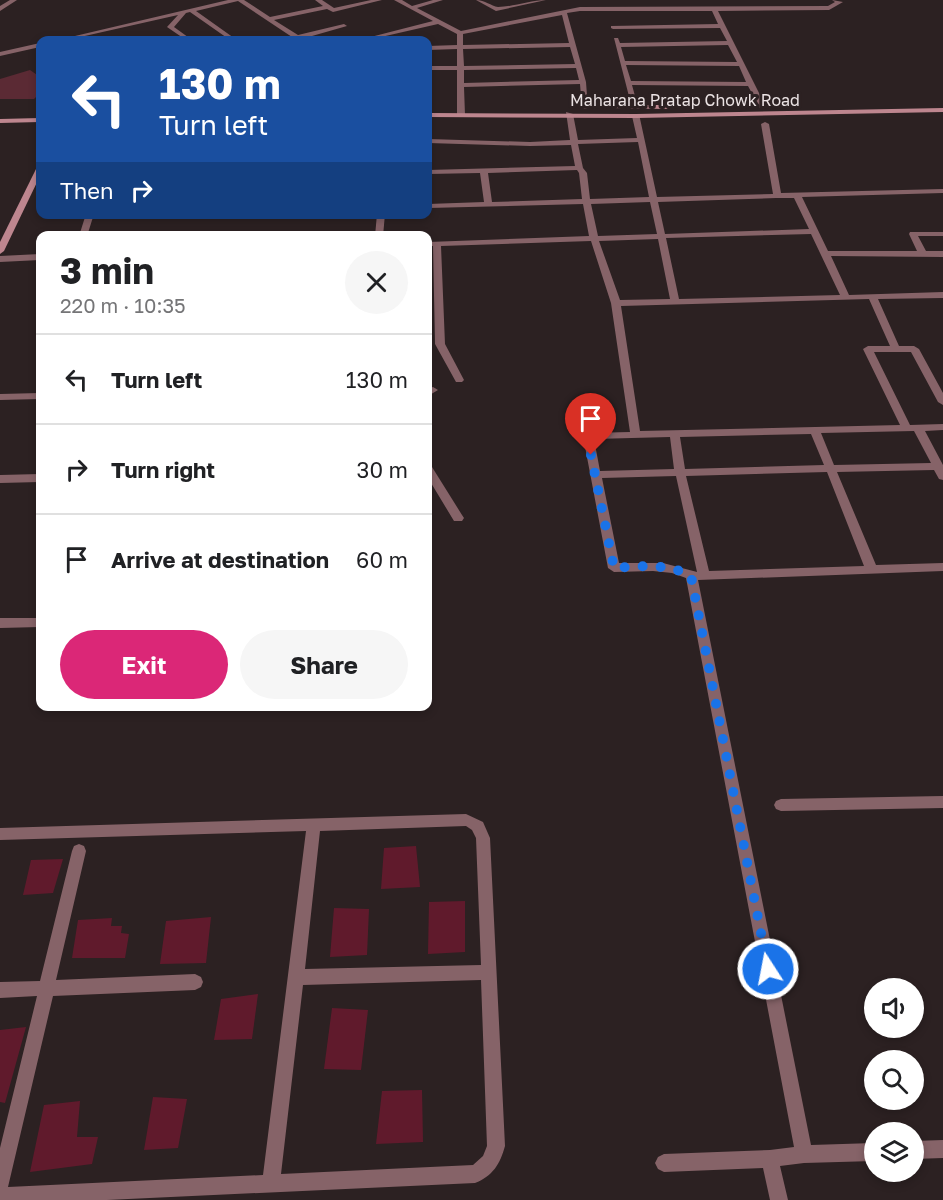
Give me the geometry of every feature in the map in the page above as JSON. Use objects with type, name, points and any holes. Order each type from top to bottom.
[{"type":"main road","name":"Maharana Pratap Chowk Road","points":[[432,115],[586,108],[943,103]]},
{"type":"main road","name":"Maharana Pratap Chowk Road","points":[[432,108],[461,112],[636,116],[943,110]]},
{"type":"main road","points":[[0,113],[36,112]]},
{"type":"main road","points":[[0,121],[36,120]]},
{"type":"main road","points":[[0,251],[5,232],[36,181]]},
{"type":"street","points":[[0,9],[14,0]]},
{"type":"street","points":[[79,36],[238,0],[295,36]]},
{"type":"street","points":[[318,0],[333,10],[379,0]]},
{"type":"street","points":[[397,0],[460,33],[580,9],[829,8],[840,2],[835,0]]},
{"type":"street","points":[[411,8],[440,0]]},
{"type":"street","points":[[479,0],[496,9],[543,0]]},
{"type":"street","points":[[631,0],[636,9]]},
{"type":"street","points":[[269,19],[328,7]]},
{"type":"street","points":[[608,9],[634,107]]},
{"type":"street","points":[[714,9],[762,107]]},
{"type":"street","points":[[187,11],[227,36]]},
{"type":"street","points":[[183,36],[170,27],[187,11]]},
{"type":"street","points":[[564,12],[584,82],[586,108]]},
{"type":"street","points":[[379,36],[438,22]]},
{"type":"street","points":[[306,36],[344,26]]},
{"type":"street","points":[[613,27],[722,26]]},
{"type":"street","points":[[460,33],[461,112]]},
{"type":"street","points":[[618,45],[730,43]]},
{"type":"street","points":[[432,48],[573,45]]},
{"type":"street","points":[[0,54],[36,46]]},
{"type":"street","points":[[623,63],[740,64]]},
{"type":"street","points":[[432,68],[579,66]]},
{"type":"street","points":[[461,85],[584,82]]},
{"type":"street","points":[[629,83],[749,84]]},
{"type":"street","points":[[569,114],[579,168],[583,173],[594,239],[616,303],[636,436]]},
{"type":"street","points":[[636,116],[639,140],[643,145],[652,199],[675,300]]},
{"type":"street","points":[[765,124],[777,196]]},
{"type":"street","points":[[432,141],[530,144],[639,140]]},
{"type":"street","points":[[432,172],[579,168]]},
{"type":"street","points":[[484,170],[488,204]]},
{"type":"street","points":[[432,206],[943,191]]},
{"type":"street","points":[[797,195],[846,297]]},
{"type":"street","points":[[459,381],[440,344],[432,244],[814,231]]},
{"type":"street","points":[[923,254],[913,234],[943,234]]},
{"type":"street","points":[[825,254],[943,254]]},
{"type":"street","points":[[0,259],[36,257]]},
{"type":"street","points":[[616,303],[943,295]]},
{"type":"street","points":[[872,296],[896,349]]},
{"type":"street","points":[[940,471],[867,350],[914,349],[943,402]]},
{"type":"street","points":[[0,397],[36,393]]},
{"type":"street","points":[[943,427],[588,436],[614,568],[645,566],[678,569],[697,576],[943,567]]},
{"type":"street","points":[[815,431],[828,469],[872,570]]},
{"type":"street","points":[[675,435],[697,576],[804,1154]]},
{"type":"street","points":[[595,475],[828,469],[940,471]]},
{"type":"street","points":[[432,476],[458,518]]},
{"type":"street","points":[[0,479],[36,478]]},
{"type":"street","points":[[0,623],[36,623]]},
{"type":"street","points":[[781,804],[943,802]]},
{"type":"street","points":[[0,834],[466,820],[476,823],[481,829],[483,838],[496,1146],[493,1157],[484,1170],[475,1174],[271,1185],[235,1193],[0,1196]]},
{"type":"street","points":[[271,1185],[314,824]]},
{"type":"street","points":[[0,1185],[79,851]]},
{"type":"street","points":[[296,977],[489,972]]},
{"type":"street","points":[[0,990],[195,982]]},
{"type":"street","points":[[924,1150],[943,1149]]},
{"type":"street","points":[[664,1163],[864,1152]]},
{"type":"street","points":[[770,1159],[778,1200]]},
{"type":"shaded area","points":[[30,70],[36,74],[36,97],[34,99],[0,99],[0,79]]},
{"type":"building","points":[[416,846],[420,887],[381,889],[384,848]]},
{"type":"building","points":[[63,859],[53,893],[23,895],[31,860]]},
{"type":"building","points":[[465,901],[465,952],[428,954],[429,902]]},
{"type":"building","points":[[334,908],[369,909],[367,955],[330,957]]},
{"type":"building","points":[[211,917],[206,963],[160,964],[166,921]]},
{"type":"building","points":[[112,918],[111,926],[122,926],[121,933],[129,934],[125,958],[72,958],[78,920]]},
{"type":"building","points":[[258,994],[252,1039],[214,1040],[221,999]]},
{"type":"building","points":[[332,1008],[368,1010],[361,1070],[324,1069]]},
{"type":"building","points":[[26,1027],[5,1103],[0,1102],[0,1030]]},
{"type":"building","points":[[422,1090],[423,1142],[376,1144],[382,1091]]},
{"type":"building","points":[[153,1097],[187,1099],[178,1148],[144,1150]]},
{"type":"building","points":[[80,1101],[77,1137],[98,1137],[92,1164],[30,1172],[44,1105]]},
{"type":"route","points":[[591,455],[614,568],[645,566],[678,569],[691,576],[768,969]]}]
